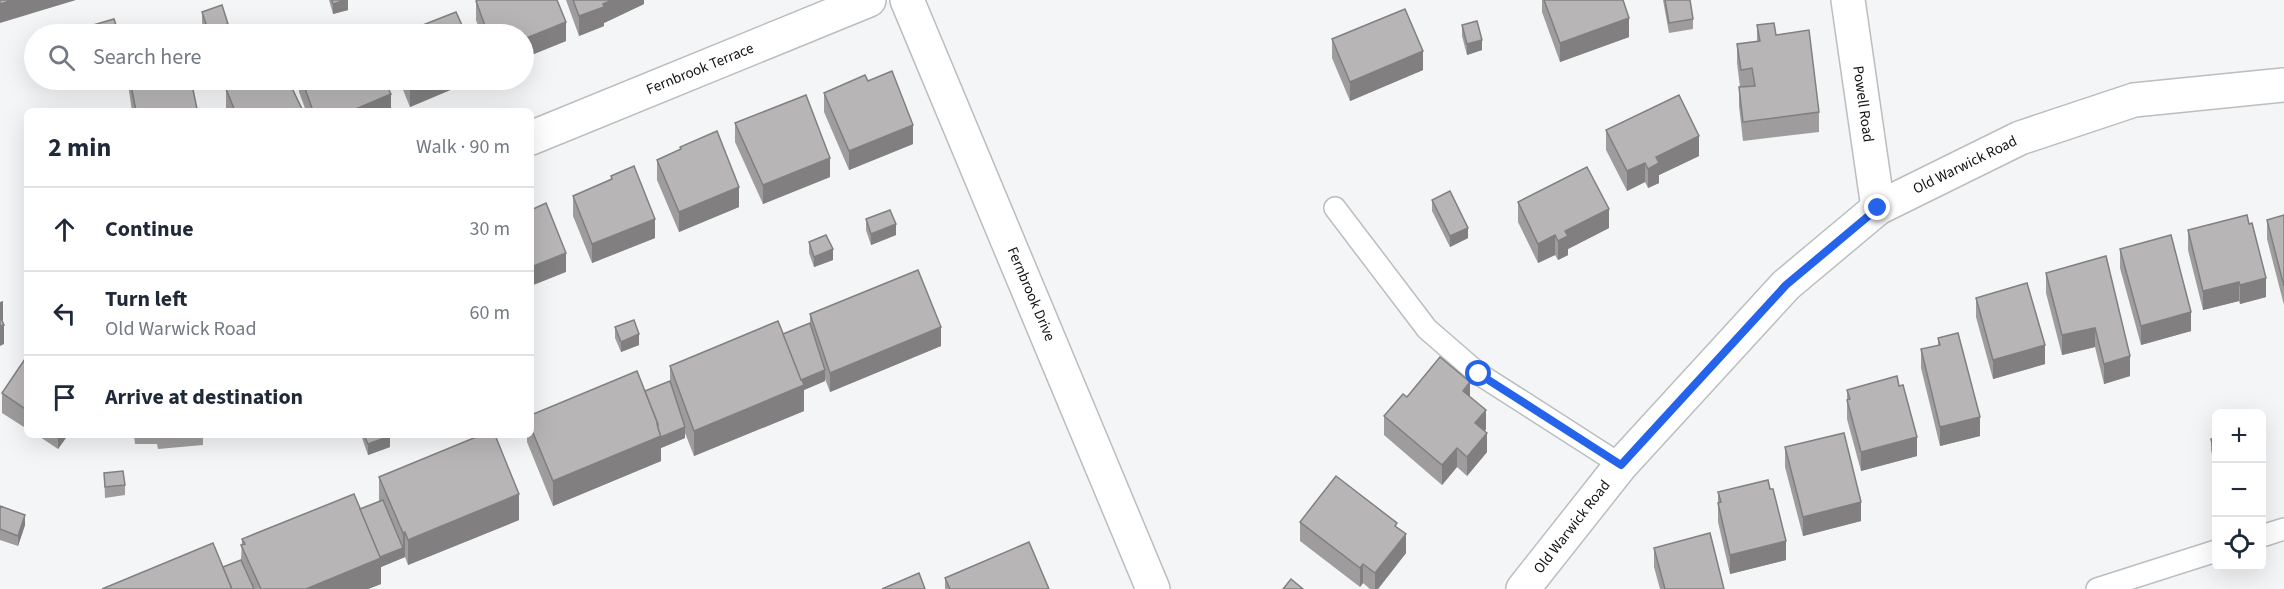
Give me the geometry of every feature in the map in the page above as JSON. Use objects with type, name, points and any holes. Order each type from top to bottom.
[{"type":"street","name":"Fernbrook Terrace","points":[[534,137],[870,0]]},
{"type":"street","name":"Fernbrook Drive","points":[[907,0],[1153,589]]},
{"type":"street","name":"Powell Road","points":[[1848,0],[1878,208]]},
{"type":"street","name":"Old Warwick Road","points":[[1523,589],[1621,465],[1786,285],[1878,208],[2020,138],[2134,100],[2284,85]]},
{"type":"lane","points":[[1335,208],[1427,329],[1479,374],[1621,465]]},
{"type":"lane","points":[[2266,535],[2284,529]]},
{"type":"lane","points":[[2097,589],[2212,552]]},
{"type":"building","points":[[0,0],[12,0],[0,4]]},
{"type":"building","points":[[332,0],[345,0],[333,4]]},
{"type":"building","points":[[557,0],[566,22],[534,35],[534,24],[484,24],[476,1]]},
{"type":"building","points":[[573,0],[612,0],[603,4],[604,7],[579,16]]},
{"type":"building","points":[[1544,0],[1623,0],[1629,18],[1560,43]]},
{"type":"building","points":[[1665,0],[1690,0],[1693,19],[1669,23]]},
{"type":"building","points":[[222,5],[228,24],[206,24],[202,12]]},
{"type":"building","points":[[1405,9],[1423,51],[1350,82],[1332,39]]},
{"type":"building","points":[[456,12],[461,24],[425,24]]},
{"type":"building","points":[[114,19],[116,24],[96,24]]},
{"type":"building","points":[[1477,21],[1482,40],[1467,44],[1462,25]]},
{"type":"building","points":[[1774,23],[1776,35],[1809,30],[1819,112],[1743,122],[1739,87],[1755,86],[1752,68],[1741,70],[1737,44],[1760,41],[1757,25]]},
{"type":"building","points":[[892,71],[913,125],[849,151],[824,93],[865,75],[868,81]]},
{"type":"building","points":[[132,90],[193,90],[197,108],[135,108]]},
{"type":"building","points":[[226,90],[293,90],[302,108],[234,108]]},
{"type":"building","points":[[306,90],[389,90],[391,94],[358,108],[312,108]]},
{"type":"building","points":[[806,95],[830,158],[763,185],[735,123]]},
{"type":"building","points":[[1679,95],[1699,136],[1656,157],[1659,163],[1648,169],[1645,163],[1627,171],[1606,130]]},
{"type":"building","points":[[717,131],[739,187],[679,212],[657,160]]},
{"type":"building","points":[[634,166],[655,219],[592,244],[573,196],[612,179],[611,176]]},
{"type":"building","points":[[1587,167],[1609,209],[1565,231],[1568,236],[1558,241],[1555,235],[1538,244],[1518,202]]},
{"type":"building","points":[[1450,191],[1468,228],[1450,236],[1432,200]]},
{"type":"building","points":[[546,203],[566,253],[534,266],[534,209]]},
{"type":"building","points":[[890,210],[896,224],[871,234],[866,219]]},
{"type":"building","points":[[2247,215],[2249,224],[2252,223],[2266,278],[2203,291],[2188,230]]},
{"type":"building","points":[[2284,215],[2284,286],[2267,220]]},
{"type":"building","points":[[826,235],[833,249],[814,257],[809,242]]},
{"type":"building","points":[[2171,235],[2191,312],[2141,326],[2120,249]]},
{"type":"building","points":[[2106,256],[2130,356],[2104,364],[2095,328],[2062,335],[2046,273]]},
{"type":"building","points":[[918,270],[941,327],[830,373],[810,314]]},
{"type":"building","points":[[2027,283],[2045,345],[1993,360],[1976,298]]},
{"type":"building","points":[[634,320],[639,334],[621,342],[615,327]]},
{"type":"building","points":[[778,321],[804,385],[694,431],[670,366]]},
{"type":"building","points":[[810,323],[825,370],[801,380],[783,334]]},
{"type":"building","points":[[1958,333],[1980,417],[1940,427],[1921,349],[1940,345],[1938,338]]},
{"type":"building","points":[[1440,357],[1470,382],[1463,391],[1486,410],[1475,423],[1487,433],[1467,457],[1457,448],[1442,465],[1384,416],[1403,394],[1407,397]]},
{"type":"building","points":[[24,360],[24,408],[2,393]]},
{"type":"building","points":[[637,371],[661,436],[553,481],[534,435],[534,414]]},
{"type":"building","points":[[1897,376],[1899,386],[1903,385],[1917,437],[1861,452],[1847,400],[1850,399],[1847,390]]},
{"type":"building","points":[[670,381],[685,427],[661,437],[645,391]]},
{"type":"building","points":[[1844,433],[1861,502],[1803,517],[1785,447]]},
{"type":"building","points":[[365,438],[384,438],[368,444]]},
{"type":"building","points":[[474,438],[496,438],[519,494],[408,540],[379,477]]},
{"type":"building","points":[[123,471],[125,485],[105,487],[104,473]]},
{"type":"building","points":[[1336,476],[1397,523],[1395,526],[1406,534],[1375,573],[1363,564],[1360,568],[1300,522]]},
{"type":"building","points":[[1768,480],[1770,489],[1773,489],[1786,541],[1730,555],[1718,503],[1721,502],[1718,492]]},
{"type":"building","points":[[354,494],[381,558],[306,589],[261,589],[241,545],[245,544],[242,539]]},
{"type":"building","points":[[383,500],[403,548],[380,557],[360,509]]},
{"type":"building","points":[[0,506],[25,515],[18,536],[0,529]]},
{"type":"building","points":[[1710,533],[1724,589],[1665,589],[1654,548]]},
{"type":"building","points":[[1029,542],[1049,589],[950,589],[945,578]]},
{"type":"building","points":[[213,543],[232,589],[102,589]]},
{"type":"building","points":[[241,560],[254,589],[232,589],[223,567]]},
{"type":"building","points":[[919,573],[925,589],[882,589]]},
{"type":"building","points":[[1291,579],[1303,589],[1283,589]]},
{"type":"route","points":[[1479,374],[1621,465],[1786,285],[1878,208]]}]
